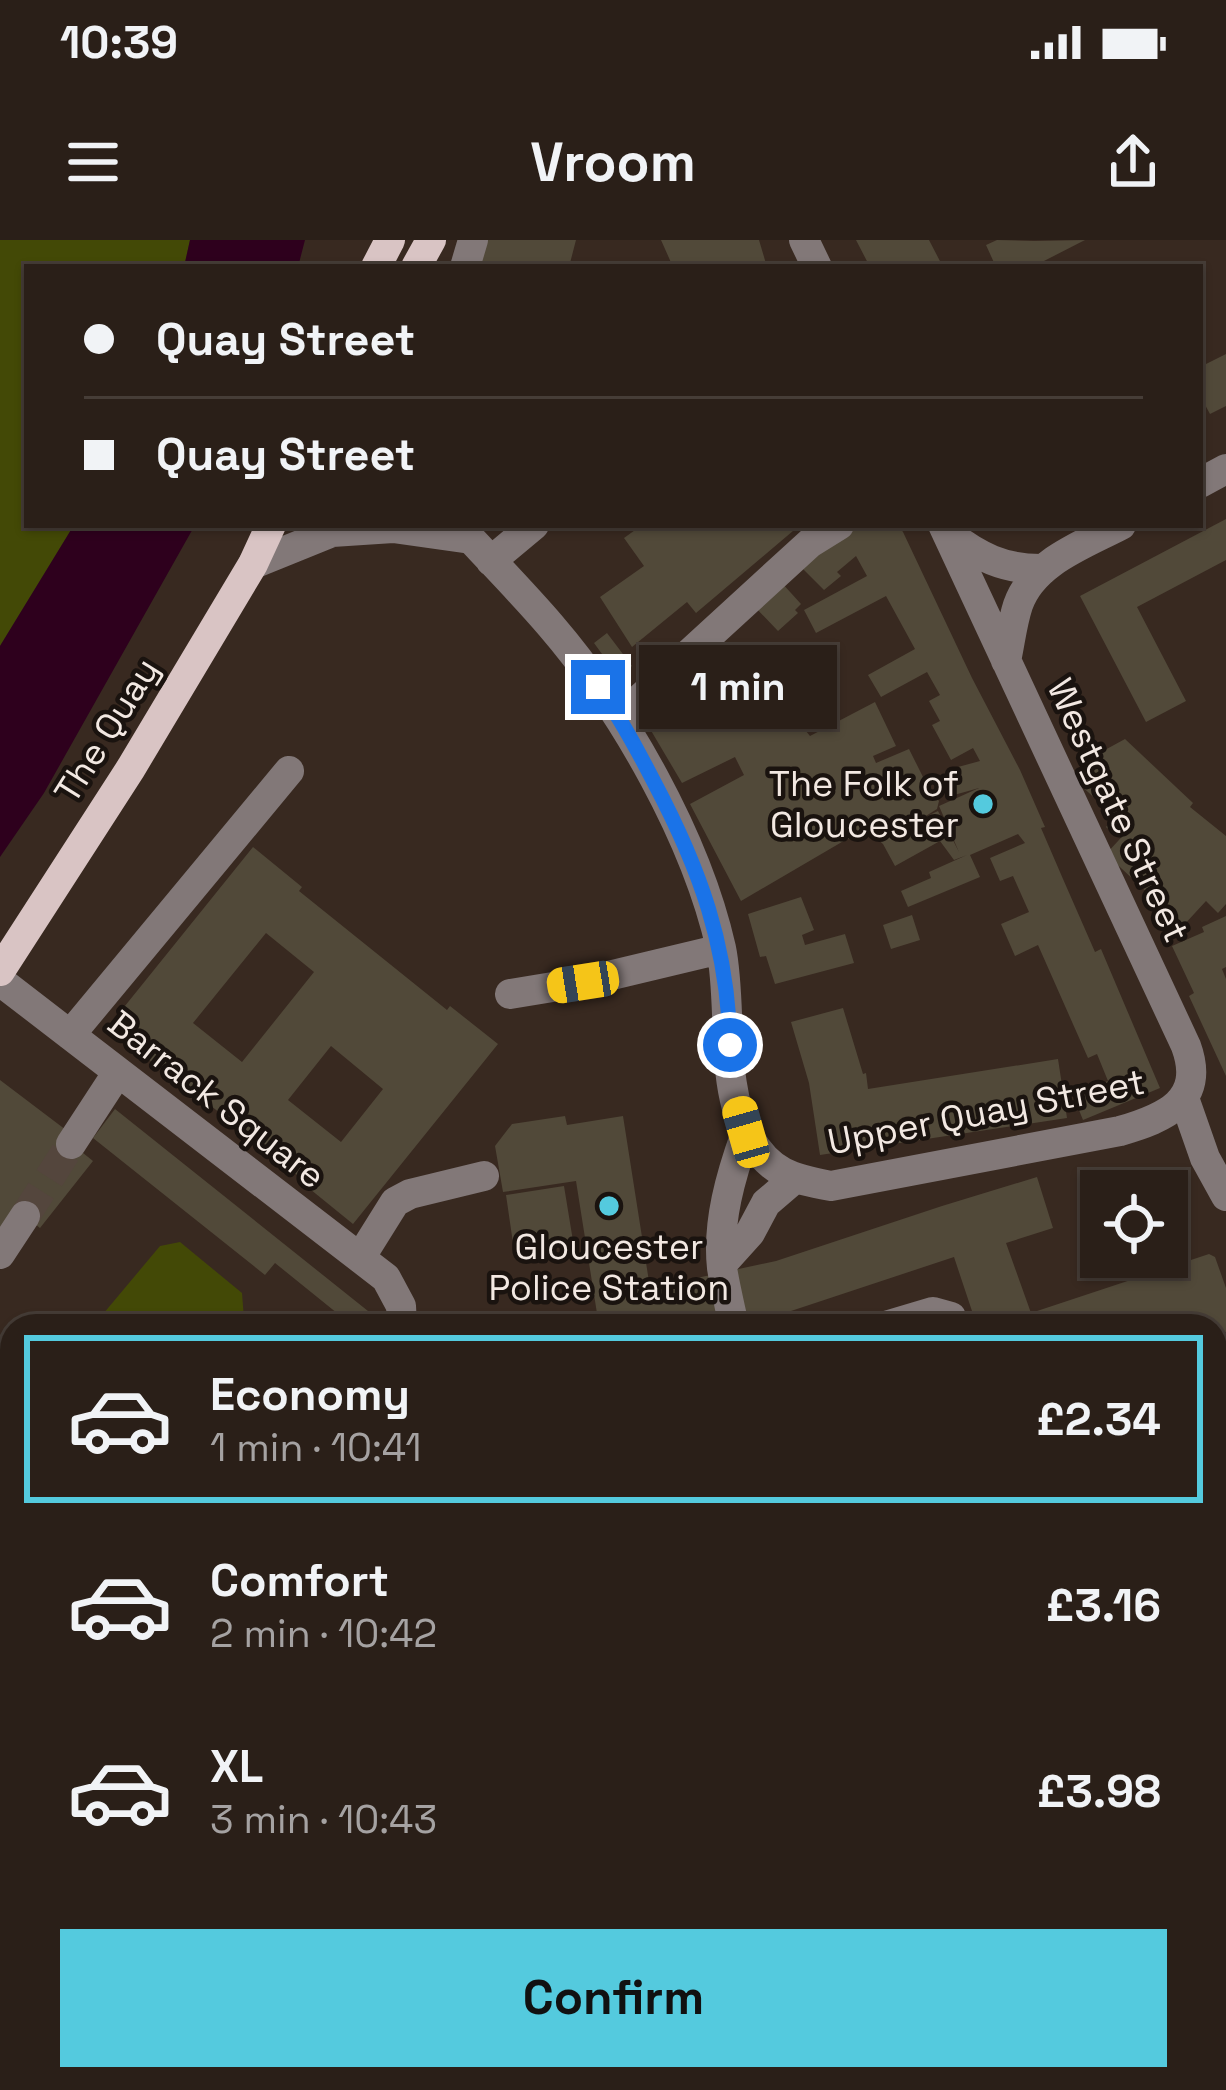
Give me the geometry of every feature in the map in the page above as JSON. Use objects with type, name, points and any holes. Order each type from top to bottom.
[{"type":"main road","name":"The Quay","points":[[0,971],[130,768],[253,564],[270,528]]},
{"type":"street","points":[[253,564],[332,532],[393,528],[473,542],[523,528]]},
{"type":"street","points":[[620,717],[810,543],[833,528]]},
{"type":"street","points":[[1006,662],[1017,606],[1041,568],[1114,528]]},
{"type":"street","points":[[945,529],[976,555],[1000,565],[1041,568]]},
{"type":"street","name":"Westgate Street","points":[[945,529],[1186,1046],[1193,1073],[1184,1098],[1205,1158],[1226,1196]]},
{"type":"street","points":[[473,542],[553,628],[620,717],[679,829],[703,889],[721,949],[730,1076],[746,1132],[730,1177],[724,1215],[722,1264],[732,1314]]},
{"type":"street","points":[[70,1035],[289,771]]},
{"type":"street","points":[[510,994],[721,949]]},
{"type":"street","name":"Barrack Square","points":[[0,981],[386,1278],[401,1314]]},
{"type":"street","points":[[71,1144],[118,1072]]},
{"type":"street","name":"Upper Quay Street","points":[[746,1132],[767,1164],[794,1179],[831,1186],[1120,1131],[1170,1114],[1184,1098]]},
{"type":"street","points":[[360,1258],[395,1202],[484,1176]]},
{"type":"street","points":[[722,1264],[750,1233],[766,1203],[794,1179]]},
{"type":"street","points":[[0,1254],[25,1216]]},
{"type":"green space","points":[[0,240],[190,240],[185,264],[24,264],[24,528],[72,528],[0,646]]},
{"type":"green space","points":[[180,1242],[242,1293],[244,1314],[103,1314],[160,1246]]},
{"type":"shaded area","points":[[190,240],[305,240],[299,264],[185,264]]},
{"type":"shaded area","points":[[72,528],[193,528],[44,793],[0,857],[0,646]]},
{"type":"building","points":[[483,240],[576,240],[570,264],[480,264]]},
{"type":"building","points":[[661,240],[759,240],[766,264],[672,264]]},
{"type":"building","points":[[856,240],[929,240],[941,264],[868,264]]},
{"type":"building","points":[[997,240],[1085,240],[1046,264],[995,264],[986,245]]},
{"type":"building","points":[[1226,354],[1226,406],[1210,414],[1203,404],[1203,366]]},
{"type":"building","points":[[1226,519],[1226,560],[1137,607],[1186,701],[1146,722],[1080,596]]},
{"type":"building","points":[[638,528],[796,528],[696,613],[687,602],[632,647],[600,597],[644,566],[624,538]]},
{"type":"building","points":[[854,528],[900,528],[903,532],[1020,770],[1095,952],[1101,949],[1160,1088],[1083,1120],[1072,1093],[1108,1081],[1097,1054],[1088,1058],[1038,945],[1015,956],[1001,924],[1029,912],[1013,876],[1000,881],[990,858],[1025,843],[1018,834],[970,855],[980,877],[908,907],[901,891],[967,855],[954,860],[940,841],[895,866],[873,835],[847,839],[741,901],[690,804],[744,775],[735,757],[682,783],[640,712],[700,658],[753,722],[738,701],[765,680],[810,736],[875,702],[896,746],[873,756],[876,763],[909,749],[939,801],[937,809],[921,819],[938,811],[959,852],[939,806],[979,788],[954,795],[947,770],[980,761],[973,748],[951,760],[932,725],[940,721],[929,701],[940,695],[927,672],[881,697],[868,675],[915,649],[886,596],[816,633],[804,610],[867,576],[856,556],[824,590],[801,567],[822,546]]},
{"type":"building","points":[[781,582],[801,604],[778,631],[755,607]]},
{"type":"building","points":[[607,633],[632,666],[618,676],[594,643]]},
{"type":"building","points":[[1125,739],[1193,803],[1190,807],[1226,836],[1226,904],[1218,913],[1206,901],[1183,926],[1106,854],[1130,828],[1117,837],[1106,827],[1115,817],[1075,780],[1103,751]]},
{"type":"building","points":[[253,847],[302,887],[299,891],[447,1010],[450,1006],[498,1044],[353,1224],[108,1027]],"holes":[[[266,933],[314,972],[242,1062],[193,1023]],[[331,1046],[383,1089],[341,1142],[288,1100]]]},
{"type":"building","points":[[801,897],[814,930],[802,935],[805,945],[845,934],[854,963],[775,984],[766,956],[760,957],[748,914]]},
{"type":"building","points":[[912,915],[920,940],[891,949],[883,925]]},
{"type":"building","points":[[1226,916],[1226,967],[1222,969],[1226,979],[1226,1076],[1172,946]]},
{"type":"building","points":[[843,1008],[868,1089],[1058,1059],[1067,1118],[820,1155],[809,1083],[791,1022]]},
{"type":"building","points":[[0,1080],[66,1130],[62,1136],[93,1161],[40,1228],[16,1209],[0,1229]]},
{"type":"building","points":[[115,1109],[368,1311],[338,1314],[275,1263],[265,1275],[93,1138]]},
{"type":"building","points":[[565,1116],[567,1125],[623,1116],[650,1288],[776,1261],[1037,1177],[1053,1228],[1006,1243],[1031,1313],[1137,1278],[1188,1278],[1188,1261],[1209,1254],[1215,1257],[1226,1288],[1226,1314],[973,1314],[954,1257],[779,1314],[597,1314],[576,1181],[503,1192],[495,1146],[512,1124]]},
{"type":"building","points":[[564,1186],[573,1241],[514,1250],[506,1195]]},
{"type":"tunnel","points":[[25,1216],[71,1144]]},
{"type":"place","name":"The Folk of Gloucester","points":[[983,804]]},
{"type":"place","name":"Gloucester Police Station","points":[[609,1206]]},
{"type":"route","points":[[598,687],[620,717],[679,829],[703,889],[721,949],[730,1045]]}]
